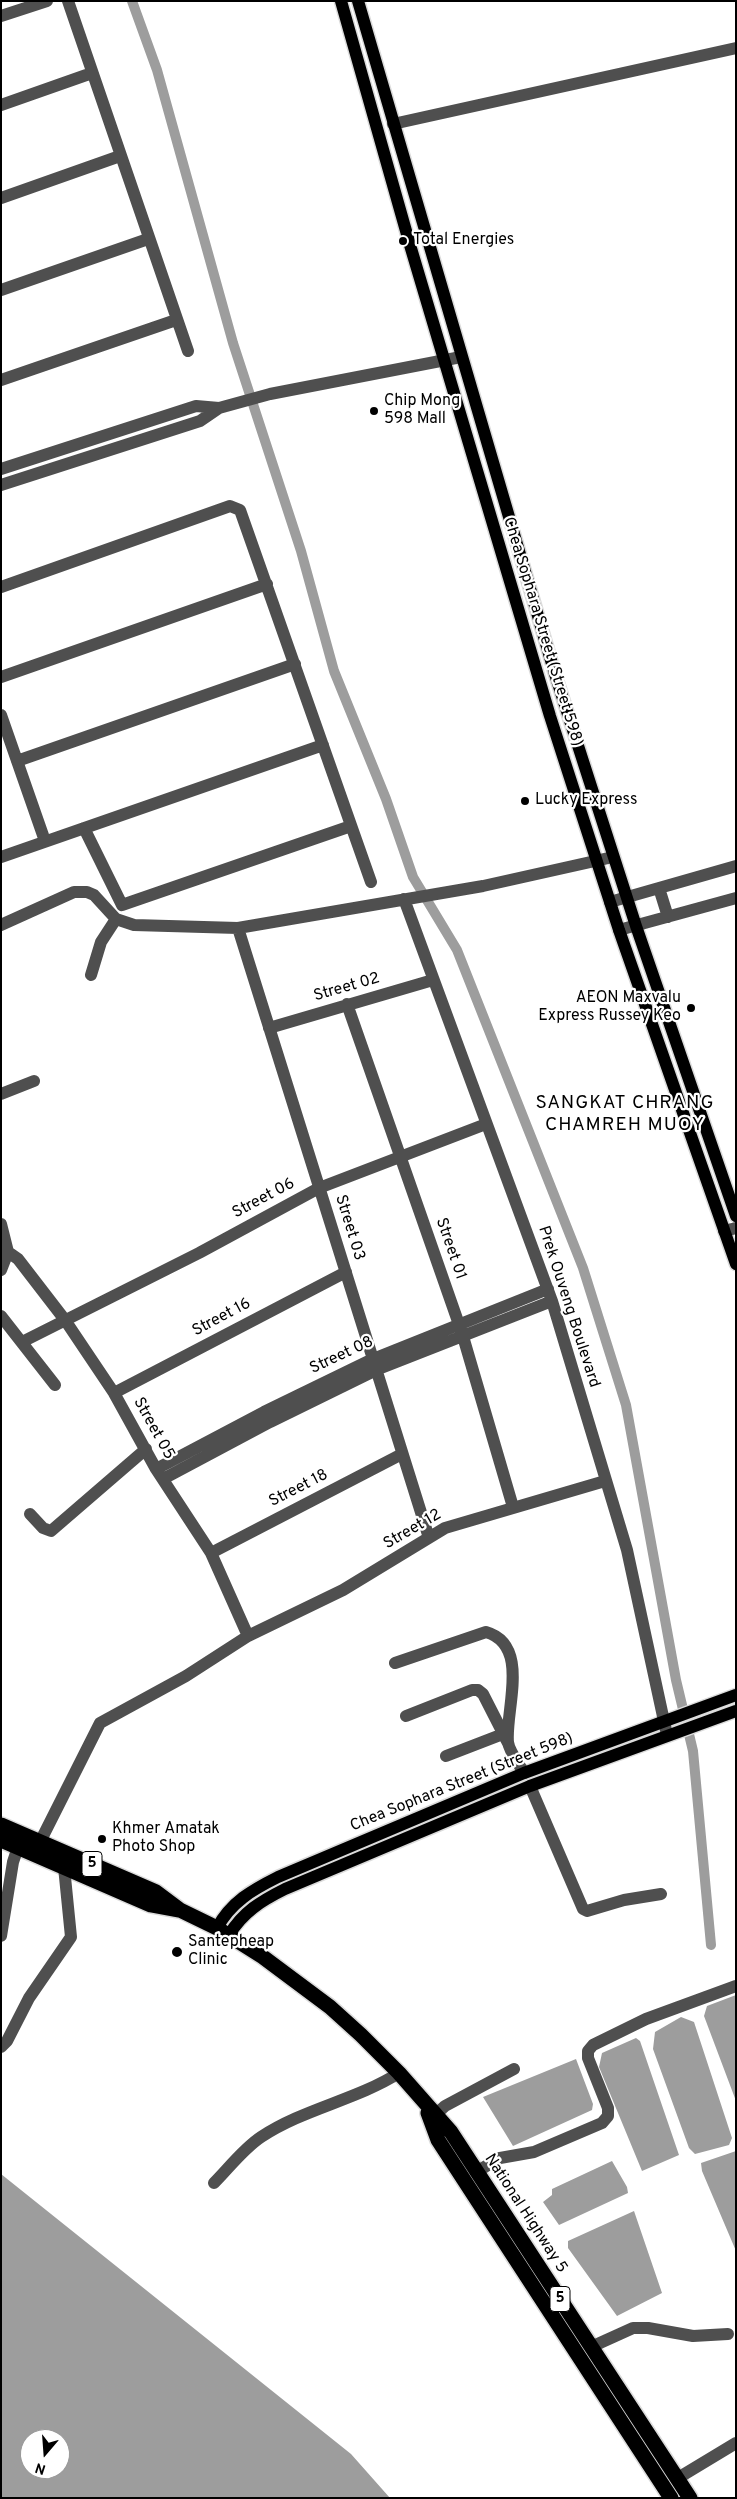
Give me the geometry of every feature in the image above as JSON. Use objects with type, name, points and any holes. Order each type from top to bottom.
[{"type":"highway","name":"National Highway 5","points":[[1,1825],[156,1892],[180,1910],[223,1932],[330,2007],[401,2075],[451,2132],[690,2498]]},
{"type":"highway","name":"National Highway 5","points":[[1,1840],[151,1905],[180,1910]]},
{"type":"highway","name":"National Highway 5","points":[[430,2110],[438,2140],[670,2498]]},
{"type":"main road","name":"Chea Sophara Street (Street 598)","points":[[342,1],[445,361],[542,689],[619,930],[710,1190],[730,1230],[736,1263]]},
{"type":"main road","name":"Chea Sophara Street (Street 598)","points":[[358,1],[558,684],[636,926],[736,1216]]},
{"type":"main road","points":[[542,689],[558,684]]},
{"type":"main road","points":[[710,1190],[725,1185]]},
{"type":"main road","name":"Chea Sophara Street (Street 598)","points":[[223,1932],[232,1906],[254,1889],[330,1854],[524,1773],[736,1695]]},
{"type":"main road","name":"Chea Sophara Street (Street 598)","points":[[223,1932],[236,1924],[253,1907],[285,1889],[530,1786],[736,1710]]},
{"type":"main road","points":[[330,1854],[336,1868]]},
{"type":"street","points":[[1,16],[47,1]]},
{"type":"street","points":[[68,1],[148,239],[188,351]]},
{"type":"street","points":[[393,124],[736,48]]},
{"type":"street","points":[[1,104],[92,73]]},
{"type":"street","points":[[1,198],[120,156]]},
{"type":"street","points":[[1,290],[148,239]]},
{"type":"street","points":[[1,380],[176,320]]},
{"type":"street","points":[[1,486],[200,421],[219,408],[235,403],[270,394],[461,357]]},
{"type":"street","points":[[1,469],[196,406],[219,408]]},
{"type":"street","points":[[157,419],[163,433]]},
{"type":"street","points":[[87,442],[92,456]]},
{"type":"street","points":[[1,587],[230,506],[240,510],[371,882]]},
{"type":"street","points":[[1,677],[267,584]]},
{"type":"street","points":[[17,761],[295,664]]},
{"type":"street","points":[[1,715],[45,841]]},
{"type":"street","points":[[1,857],[323,745]]},
{"type":"street","points":[[84,828],[122,905],[351,826]]},
{"type":"street","points":[[1,925],[74,892],[87,892],[94,896],[116,919],[134,925],[238,928],[483,886],[613,857]]},
{"type":"street","points":[[610,902],[736,866]]},
{"type":"street","points":[[659,888],[668,917]]},
{"type":"street","points":[[619,930],[736,898]]},
{"type":"street","name":"Prek Ouveng Boulevard","points":[[408,899],[434,980],[550,1295],[627,1550],[670,1734]]},
{"type":"street","points":[[91,975],[101,942],[116,919]]},
{"type":"street","name":"Street 03","points":[[238,928],[429,1538]]},
{"type":"street","name":"Street 02","points":[[269,1028],[434,980]]},
{"type":"street","name":"Street 01","points":[[347,1004],[461,1330],[513,1507]]},
{"type":"street","points":[[1,1094],[34,1081]]},
{"type":"street","name":"Street 06","points":[[22,1342],[199,1253],[319,1188],[486,1124]]},
{"type":"street","points":[[1,1224],[8,1252],[1,1270]]},
{"type":"street","name":"Street 05","points":[[8,1252],[18,1258],[65,1320],[114,1393],[160,1474],[211,1554],[248,1636]]},
{"type":"street","name":"Street 16","points":[[114,1393],[346,1272]]},
{"type":"street","points":[[160,1474],[267,1417],[374,1364],[550,1295]]},
{"type":"street","points":[[1,1316],[55,1386]]},
{"type":"street","points":[[30,1514],[43,1528],[51,1531],[146,1449]]},
{"type":"street","name":"Street 18","points":[[211,1554],[402,1454]]},
{"type":"street","name":"Street 12","points":[[40,1842],[100,1723],[186,1676],[248,1636],[343,1590],[445,1528],[605,1481]]},
{"type":"street","points":[[395,1663],[486,1632],[499,1638],[510,1656],[513,1675],[506,1738]]},
{"type":"street","points":[[406,1716],[472,1690],[478,1690],[483,1694],[524,1773]]},
{"type":"street","points":[[446,1756],[506,1738]]},
{"type":"street","points":[[530,1786],[583,1909],[587,1911],[624,1900],[661,1894]]},
{"type":"street","points":[[1,1936],[13,1862],[18,1847]]},
{"type":"street","points":[[1,2047],[7,2042],[29,1998],[71,1937],[64,1867]]},
{"type":"street","points":[[476,2172],[500,2158],[534,2152],[602,2123],[608,2116],[608,2108],[588,2058],[588,2050],[593,2045],[646,2020],[736,1986]]},
{"type":"street","points":[[430,2110],[445,2106],[514,2069]]},
{"type":"street","points":[[214,2183],[260,2138],[289,2122],[401,2075]]},
{"type":"street","points":[[592,2347],[632,2328],[648,2328],[693,2336],[728,2334]]},
{"type":"street","points":[[678,2478],[736,2443]]},
{"type":"shaded area","points":[[736,1995],[736,2101],[704,2016],[707,2006]]},
{"type":"shaded area","points":[[681,2017],[694,2022],[732,2138],[729,2145],[695,2154],[689,2148],[653,2049],[655,2032]]},
{"type":"shaded area","points":[[636,2038],[640,2041],[679,2155],[642,2171],[599,2067],[602,2053]]},
{"type":"shaded area","points":[[576,2059],[593,2104],[592,2110],[513,2146],[483,2097]]},
{"type":"shaded area","points":[[736,2151],[736,2251],[702,2171],[701,2163]]},
{"type":"shaded area","points":[[612,2161],[627,2187],[628,2193],[559,2225],[543,2202],[552,2195],[552,2189]]},
{"type":"shaded area","points":[[1,2174],[351,2454],[390,2498],[1,2498]]},
{"type":"shaded area","points":[[634,2211],[662,2293],[617,2316],[568,2248],[568,2241]]},
{"type":"waterway","points":[[132,1],[157,70],[233,343],[301,551],[334,671],[386,799],[413,877],[457,950],[583,1268],[626,1405],[676,1680],[693,1751],[711,1945]]},
{"type":"place","name":"Total Energies","points":[[403,241]]},
{"type":"place","name":"Chip Mong 598 Mall","points":[[374,411]]},
{"type":"place","name":"Lucky Express","points":[[525,801]]},
{"type":"place","name":"AEON Maxvalu Express Russey Keo","points":[[691,1008]]},
{"type":"place","name":"Khmer Amatak Photo Shop","points":[[102,1839]]},
{"type":"place","name":"Santepheap Clinic","points":[[177,1952]]},
{"type":"district","name":"SANGKAT CHRANG CHAMREH MUOY","points":[[625,1115]]}]
